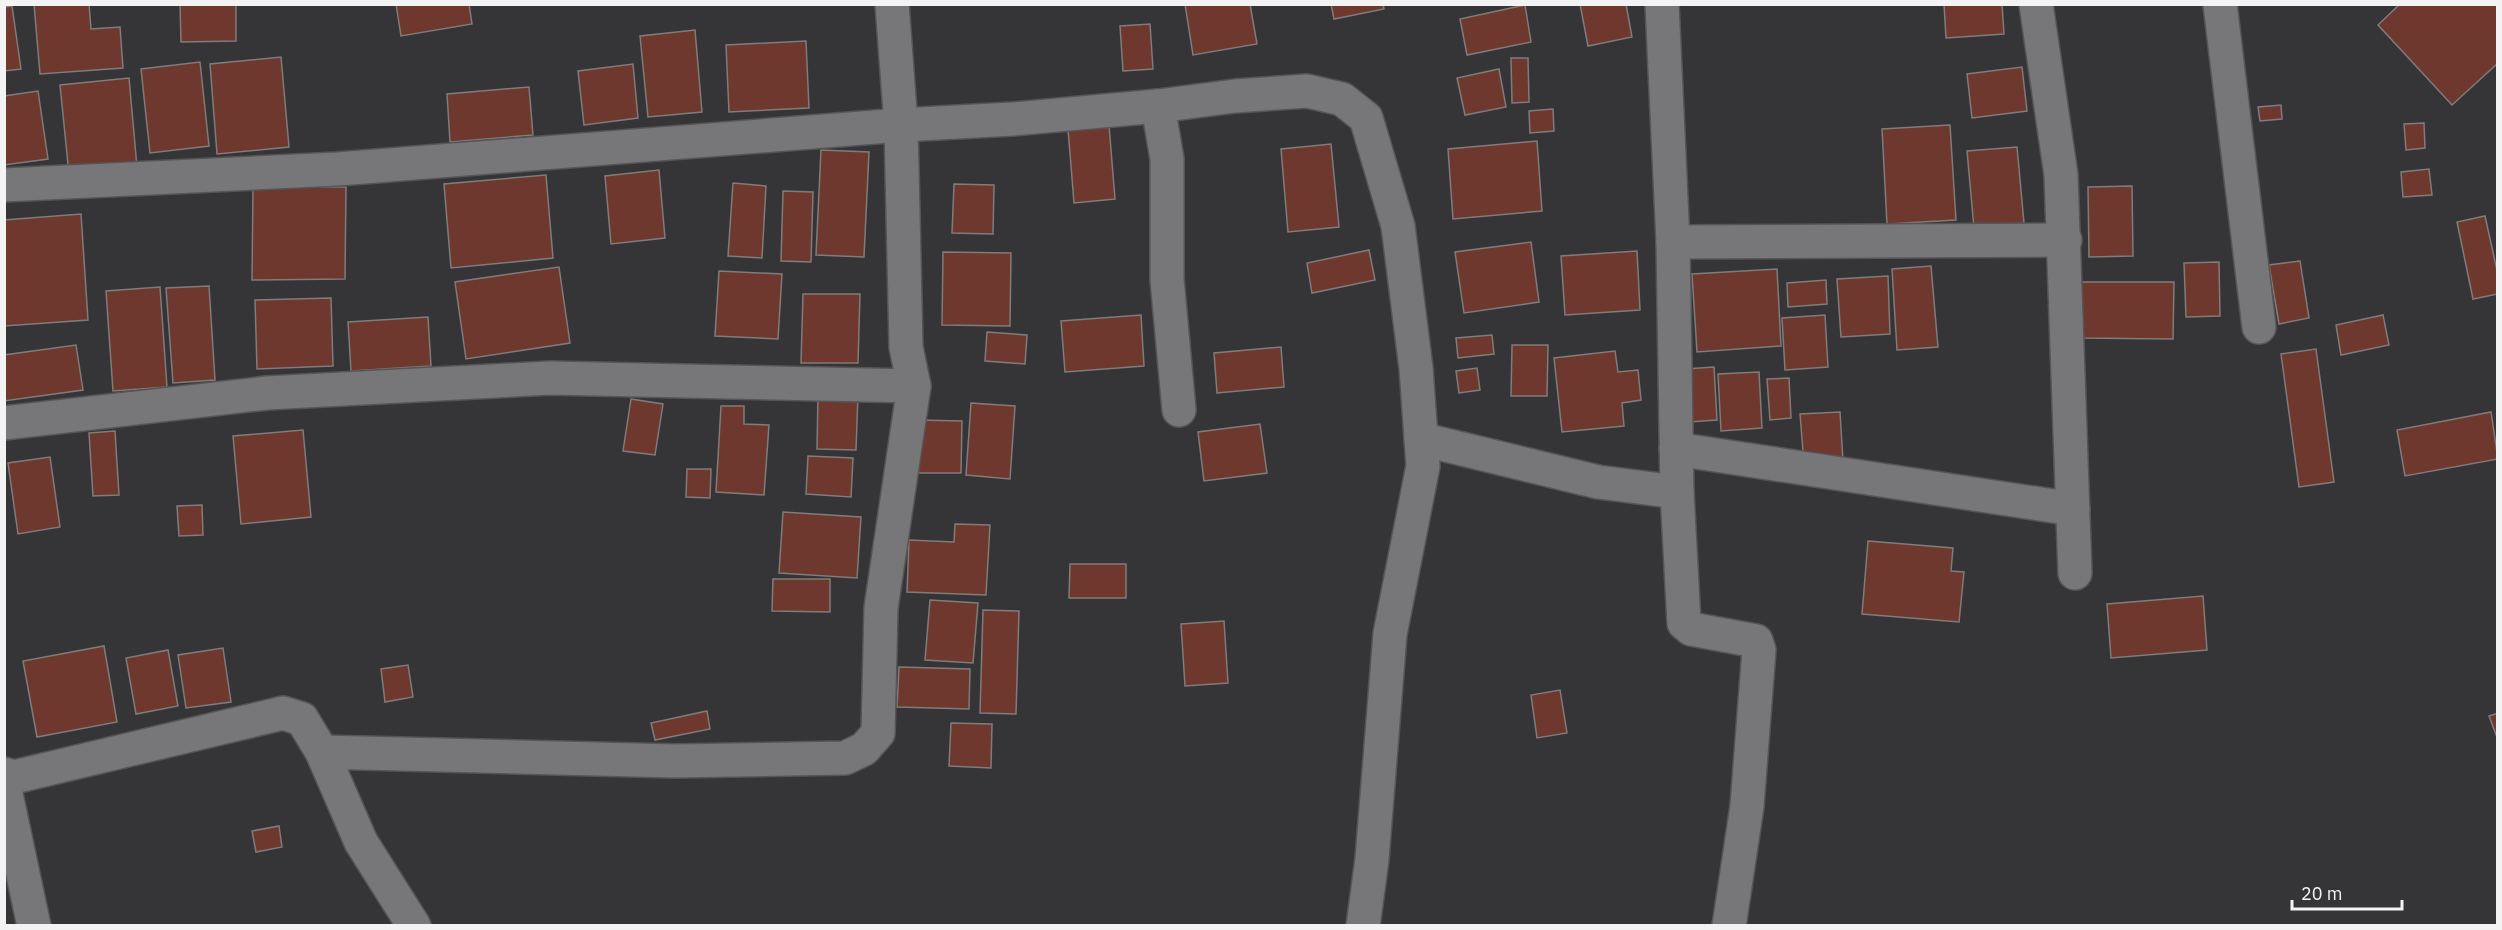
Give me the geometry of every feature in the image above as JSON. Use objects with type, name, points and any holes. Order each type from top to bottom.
[{"type":"street","points":[[322,752],[675,761],[845,758],[864,749],[878,733],[881,608],[914,386],[906,348],[901,125],[892,4]]},
{"type":"street","points":[[1662,4],[1673,242],[1677,492],[1684,623],[1691,629],[1756,641],[1759,651],[1748,806],[1729,926]]},
{"type":"street","points":[[2036,4],[2061,175],[2075,573]]},
{"type":"street","points":[[2220,4],[2259,327]]},
{"type":"street","points":[[4,185],[338,169],[901,125],[1012,119],[1158,106],[1235,96],[1307,92],[1342,99],[1366,118],[1398,226],[1416,368],[1423,466],[1390,634],[1372,859],[1364,926]]},
{"type":"street","points":[[1158,106],[1167,159],[1167,279],[1179,410]]},
{"type":"street","points":[[1673,242],[2065,240]]},
{"type":"street","points":[[4,423],[267,393],[550,378],[914,386]]},
{"type":"street","points":[[1421,439],[1598,482],[1677,492]]},
{"type":"street","points":[[1676,449],[2073,509]]},
{"type":"street","points":[[4,774],[14,777],[283,713],[302,719],[322,752],[361,842],[414,926]]},
{"type":"street","points":[[4,785],[34,926]]},
{"type":"building","points":[[34,4],[89,4],[91,29],[120,27],[123,68],[40,74]]},
{"type":"building","points":[[180,4],[236,4],[236,41],[181,42]]},
{"type":"building","points":[[396,4],[469,4],[472,24],[401,36]]},
{"type":"building","points":[[1185,4],[1250,4],[1257,44],[1193,55]]},
{"type":"building","points":[[1331,4],[1383,4],[1384,9],[1334,19]]},
{"type":"building","points":[[1580,4],[1626,4],[1632,37],[1588,46]]},
{"type":"building","points":[[1944,4],[2002,4],[2004,34],[1946,38]]},
{"type":"building","points":[[2400,4],[2498,4],[2498,63],[2452,105],[2378,25]]},
{"type":"building","points":[[1525,5],[1531,42],[1467,55],[1460,19]]},
{"type":"building","points":[[12,6],[21,69],[4,71],[4,7]]},
{"type":"building","points":[[1150,24],[1153,69],[1123,71],[1120,26]]},
{"type":"building","points":[[695,30],[702,112],[648,117],[640,36]]},
{"type":"building","points":[[806,41],[809,108],[729,112],[726,45]]},
{"type":"building","points":[[281,57],[289,147],[217,154],[210,64]]},
{"type":"building","points":[[1511,58],[1528,58],[1529,102],[1512,103]]},
{"type":"building","points":[[200,62],[209,146],[150,153],[141,69]]},
{"type":"building","points":[[633,64],[638,118],[584,125],[578,71]]},
{"type":"building","points":[[2022,67],[2027,111],[1972,118],[1967,74]]},
{"type":"building","points":[[1499,69],[1506,107],[1465,115],[1457,78]]},
{"type":"building","points":[[129,78],[137,167],[69,174],[60,85]]},
{"type":"building","points":[[529,87],[533,135],[450,142],[447,94]]},
{"type":"building","points":[[38,91],[48,159],[4,165],[4,96]]},
{"type":"building","points":[[2281,105],[2282,119],[2260,121],[2258,107]]},
{"type":"building","points":[[1553,109],[1554,131],[1530,133],[1529,111]]},
{"type":"building","points":[[2424,123],[2425,148],[2406,150],[2404,124]]},
{"type":"building","points":[[1109,125],[1115,199],[1074,203],[1068,129]]},
{"type":"building","points":[[1950,125],[1956,220],[1887,224],[1882,129]]},
{"type":"building","points":[[1537,141],[1542,211],[1453,219],[1448,149]]},
{"type":"building","points":[[1331,144],[1339,227],[1288,232],[1281,149]]},
{"type":"building","points":[[2017,147],[2024,223],[1974,228],[1967,151]]},
{"type":"building","points":[[821,150],[869,152],[864,257],[816,255]]},
{"type":"building","points":[[2429,169],[2432,195],[2403,197],[2401,172]]},
{"type":"building","points":[[659,170],[665,238],[611,244],[605,176]]},
{"type":"building","points":[[546,175],[553,258],[451,268],[444,184]]},
{"type":"building","points":[[733,183],[766,186],[762,258],[728,256]]},
{"type":"building","points":[[954,184],[994,185],[993,234],[952,233]]},
{"type":"building","points":[[2132,186],[2133,256],[2089,257],[2088,187]]},
{"type":"building","points":[[253,187],[346,187],[345,279],[252,280]]},
{"type":"building","points":[[783,191],[813,192],[811,262],[781,261]]},
{"type":"building","points":[[81,214],[88,320],[4,326],[4,220]]},
{"type":"building","points":[[2485,216],[2498,275],[2498,294],[2473,299],[2457,222]]},
{"type":"building","points":[[1531,242],[1539,302],[1464,313],[1455,252]]},
{"type":"building","points":[[1369,250],[1375,280],[1312,293],[1307,263]]},
{"type":"building","points":[[1637,251],[1640,310],[1565,315],[1561,256]]},
{"type":"building","points":[[943,252],[1011,253],[1010,326],[942,325]]},
{"type":"building","points":[[2300,261],[2309,318],[2279,324],[2269,265]]},
{"type":"building","points":[[2219,262],[2220,316],[2186,317],[2184,263]]},
{"type":"building","points":[[1931,266],[1938,347],[1897,350],[1892,269]]},
{"type":"building","points":[[559,267],[570,343],[466,359],[455,282]]},
{"type":"building","points":[[1777,269],[1781,346],[1697,352],[1692,274]]},
{"type":"building","points":[[719,271],[782,274],[778,339],[715,336]]},
{"type":"building","points":[[1888,276],[1890,334],[1841,337],[1837,279]]},
{"type":"building","points":[[1826,280],[1827,304],[1788,307],[1787,283]]},
{"type":"building","points":[[2081,282],[2174,282],[2173,339],[2080,338]]},
{"type":"building","points":[[209,286],[215,380],[173,383],[166,288]]},
{"type":"building","points":[[160,287],[167,387],[113,391],[106,291]]},
{"type":"building","points":[[803,294],[860,294],[858,363],[801,363]]},
{"type":"building","points":[[331,298],[333,366],[257,369],[255,300]]},
{"type":"building","points":[[1141,315],[1144,366],[1065,372],[1061,321]]},
{"type":"building","points":[[1825,315],[1828,367],[1785,370],[1782,318]]},
{"type":"building","points":[[2383,315],[2389,345],[2341,355],[2336,325]]},
{"type":"building","points":[[428,317],[431,366],[351,371],[348,322]]},
{"type":"building","points":[[987,332],[1027,335],[1025,364],[985,361]]},
{"type":"building","points":[[1492,335],[1494,354],[1458,358],[1456,338]]},
{"type":"building","points":[[76,345],[83,390],[4,401],[4,355]]},
{"type":"building","points":[[1512,345],[1548,345],[1547,396],[1511,396]]},
{"type":"building","points":[[1281,347],[1284,387],[1217,393],[1214,353]]},
{"type":"building","points":[[2316,349],[2334,482],[2299,487],[2281,354]]},
{"type":"building","points":[[1615,351],[1618,372],[1638,370],[1641,400],[1622,403],[1624,426],[1562,432],[1554,358]]},
{"type":"building","points":[[1714,367],[1717,420],[1689,422],[1685,369]]},
{"type":"building","points":[[1477,368],[1480,390],[1459,393],[1456,371]]},
{"type":"building","points":[[1759,372],[1762,428],[1721,431],[1718,374]]},
{"type":"building","points":[[1789,378],[1791,418],[1770,420],[1767,379]]},
{"type":"building","points":[[818,394],[858,395],[856,450],[817,449]]},
{"type":"building","points":[[631,399],[663,404],[655,455],[623,451]]},
{"type":"building","points":[[971,403],[1015,406],[1010,479],[966,475]]},
{"type":"building","points":[[721,406],[744,406],[744,424],[769,425],[764,495],[716,492]]},
{"type":"building","points":[[1840,412],[1843,461],[1804,464],[1800,414]]},
{"type":"building","points":[[2491,412],[2498,459],[2405,476],[2397,430]]},
{"type":"building","points":[[918,420],[962,421],[961,473],[917,473]]},
{"type":"building","points":[[1260,424],[1267,473],[1204,481],[1198,432]]},
{"type":"building","points":[[303,430],[311,517],[241,524],[233,436]]},
{"type":"building","points":[[115,431],[119,495],[93,496],[89,433]]},
{"type":"building","points":[[808,456],[853,458],[851,497],[806,494]]},
{"type":"building","points":[[50,457],[60,527],[18,534],[8,463]]},
{"type":"building","points":[[687,469],[711,469],[710,498],[686,497]]},
{"type":"building","points":[[202,505],[203,535],[179,536],[177,506]]},
{"type":"building","points":[[783,512],[861,517],[857,578],[779,573]]},
{"type":"building","points":[[955,524],[990,525],[986,595],[907,592],[909,540],[954,542]]},
{"type":"building","points":[[1868,541],[1953,548],[1951,571],[1964,572],[1959,622],[1862,614]]},
{"type":"building","points":[[1070,564],[1126,564],[1126,598],[1069,598]]},
{"type":"building","points":[[773,579],[830,579],[830,612],[772,611]]},
{"type":"building","points":[[2203,596],[2207,650],[2111,658],[2107,604]]},
{"type":"building","points":[[930,600],[978,603],[973,663],[925,660]]},
{"type":"building","points":[[983,610],[1019,611],[1016,714],[980,713]]},
{"type":"building","points":[[1224,621],[1228,683],[1185,686],[1181,624]]},
{"type":"building","points":[[104,646],[117,722],[37,737],[23,661]]},
{"type":"building","points":[[223,648],[231,702],[186,708],[178,655]]},
{"type":"building","points":[[168,650],[178,706],[136,714],[126,658]]},
{"type":"building","points":[[408,665],[413,697],[385,702],[381,669]]},
{"type":"building","points":[[899,667],[970,669],[969,709],[897,707]]},
{"type":"building","points":[[1560,690],[1567,733],[1537,738],[1531,695]]},
{"type":"building","points":[[707,711],[710,729],[655,740],[651,723]]},
{"type":"building","points":[[2498,713],[2498,740],[2489,716]]},
{"type":"building","points":[[951,723],[992,724],[991,768],[949,766]]},
{"type":"building","points":[[279,826],[282,847],[256,852],[252,831]]}]
